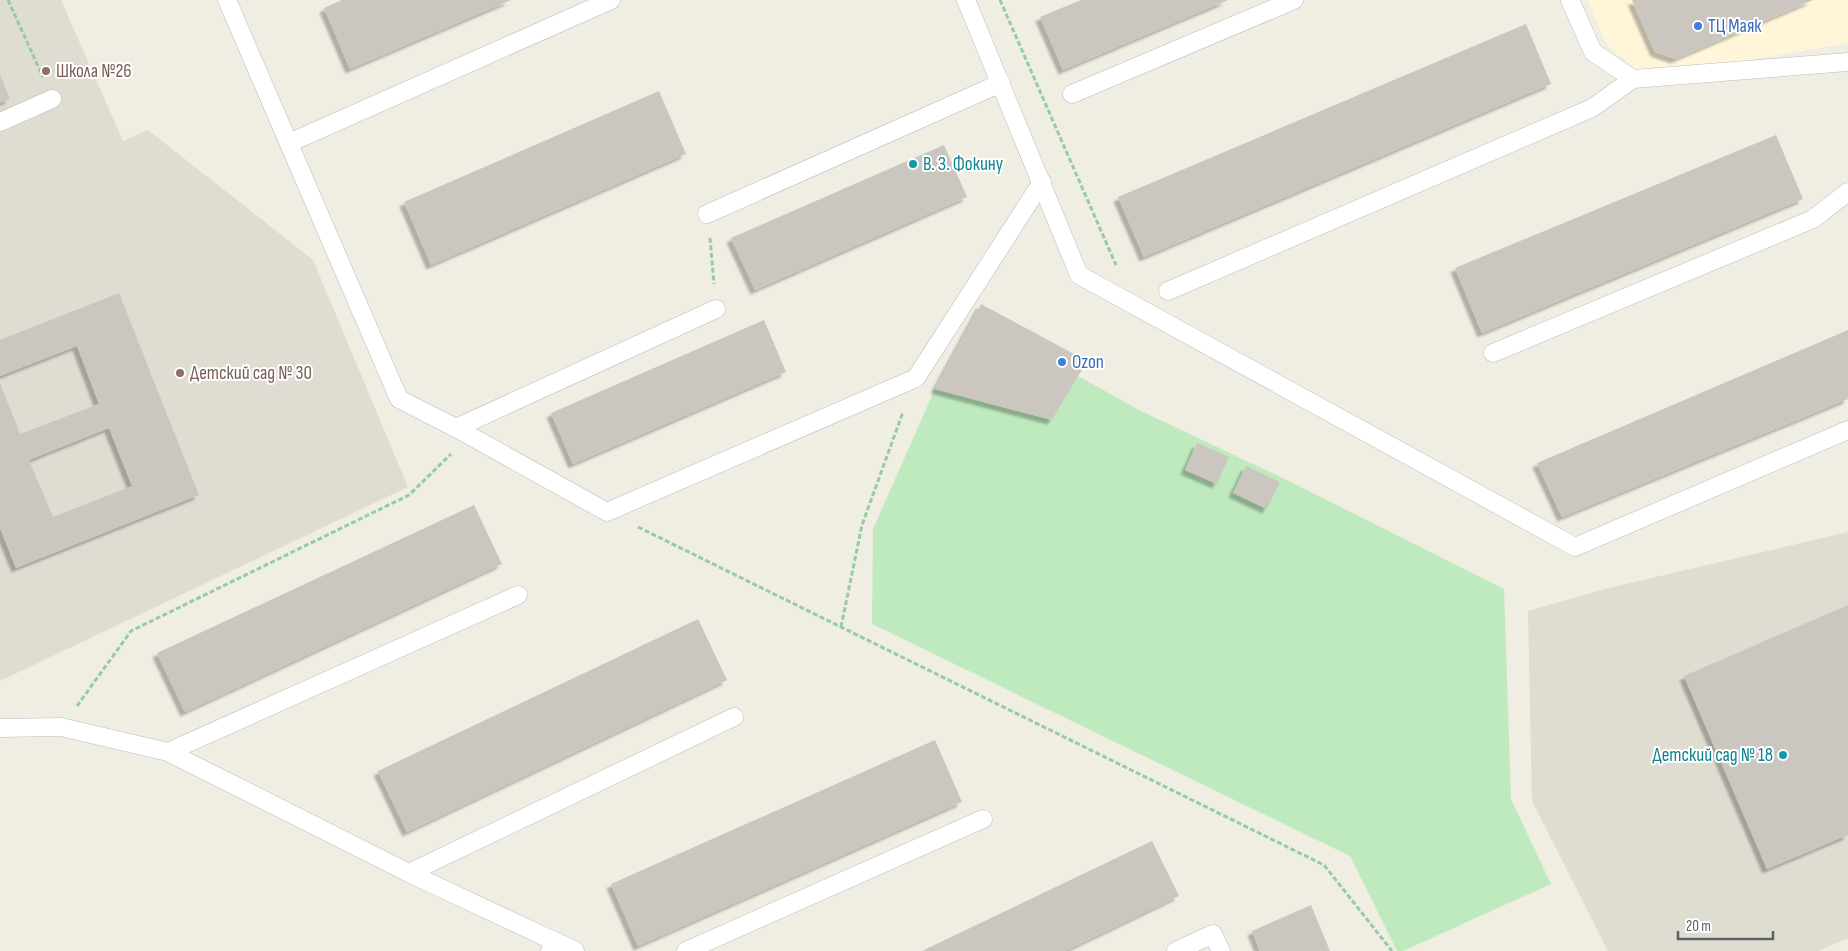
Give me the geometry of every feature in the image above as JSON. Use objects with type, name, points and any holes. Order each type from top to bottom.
[{"type":"lane","points":[[227,0],[399,399],[463,432],[607,512],[916,378],[1042,182]]},
{"type":"lane","points":[[289,143],[611,0]]},
{"type":"lane","points":[[966,0],[1079,275],[1575,547],[1848,430]]},
{"type":"lane","points":[[1072,94],[1294,0]]},
{"type":"lane","points":[[1570,0],[1593,52],[1633,79]]},
{"type":"lane","points":[[1168,292],[1592,108],[1633,79],[1848,62]]},
{"type":"lane","points":[[708,214],[1001,83]]},
{"type":"lane","points":[[0,122],[52,99]]},
{"type":"lane","points":[[1493,353],[1813,219],[1848,192]]},
{"type":"lane","points":[[463,432],[716,309]]},
{"type":"lane","points":[[168,752],[518,596]]},
{"type":"lane","points":[[409,873],[734,717]]},
{"type":"lane","points":[[0,728],[61,727],[168,752],[552,946],[574,951]]},
{"type":"lane","points":[[686,951],[984,820]]},
{"type":"lane","points":[[1176,951],[1213,934],[1221,951]]},
{"type":"path","points":[[8,0],[52,99]]},
{"type":"path","points":[[1000,0],[1133,304]]},
{"type":"path","points":[[1016,119],[1072,94]]},
{"type":"path","points":[[708,214],[716,309]]},
{"type":"path","points":[[841,627],[862,525],[916,378]]},
{"type":"path","points":[[61,727],[131,631],[409,495],[463,432]]},
{"type":"path","points":[[607,512],[1324,865],[1392,951]]},
{"type":"shaded area","name":"Детский сад № 30","points":[[0,0],[61,0],[123,141],[148,130],[313,260],[408,487],[0,681]]},
{"type":"shaded area","points":[[1587,0],[1848,0],[1848,43],[1713,67],[1637,70],[1608,47]]},
{"type":"shaded area","points":[[1848,532],[1848,938],[1818,951],[1608,951],[1532,801],[1528,611],[1609,588]]},
{"type":"green space","points":[[1078,376],[1139,410],[1293,483],[1504,589],[1511,799],[1551,884],[1403,951],[1397,951],[1350,856],[872,624],[873,529],[935,389],[1052,420]]},
{"type":"building","points":[[342,0],[511,0],[350,69],[324,8]]},
{"type":"building","points":[[1081,0],[1228,0],[1063,70],[1040,17]]},
{"type":"building","name":"ТЦ Маяк","points":[[1632,0],[1813,0],[1675,59],[1655,52]]},
{"type":"building","points":[[1526,24],[1551,84],[1144,257],[1118,197]]},
{"type":"building","points":[[0,75],[10,99],[0,103]]},
{"type":"building","points":[[659,91],[686,154],[431,265],[404,202]]},
{"type":"building","points":[[1776,135],[1803,199],[1482,333],[1455,268]]},
{"type":"building","points":[[944,145],[967,197],[755,290],[731,238]]},
{"type":"building","points":[[119,293],[199,495],[16,568],[0,528],[0,383],[20,434],[99,404],[77,346],[0,376],[0,340]],"holes":[[[109,428],[132,486],[53,517],[29,460]]]},
{"type":"building","points":[[981,304],[1087,361],[1052,420],[935,389]]},
{"type":"building","points":[[764,320],[786,372],[573,464],[551,413]]},
{"type":"building","points":[[1848,330],[1848,399],[1562,517],[1537,463]]},
{"type":"building","points":[[1197,443],[1229,457],[1217,484],[1185,470]]},
{"type":"building","points":[[1246,466],[1280,482],[1267,509],[1233,493]]},
{"type":"building","points":[[474,505],[502,564],[185,712],[157,653]]},
{"type":"building","name":"Детский сад № 18","points":[[1848,605],[1848,835],[1767,869],[1684,676]]},
{"type":"building","points":[[698,619],[727,680],[407,832],[378,771]]},
{"type":"building","points":[[935,740],[962,802],[638,946],[611,884]]},
{"type":"building","points":[[1152,841],[1179,896],[1065,951],[922,951]]},
{"type":"building","points":[[1311,905],[1330,951],[1260,951],[1252,931]]},
{"type":"place","name":"ТЦ Маяк","points":[[1698,26]]},
{"type":"place","name":"Школа №26","points":[[46,71]]},
{"type":"place","name":"В. З. Фокину","points":[[913,164]]},
{"type":"place","name":"Ozon","points":[[1062,362]]},
{"type":"place","name":"Детский сад № 30","points":[[180,373]]},
{"type":"place","name":"Детский сад № 18","points":[[1783,755]]}]
